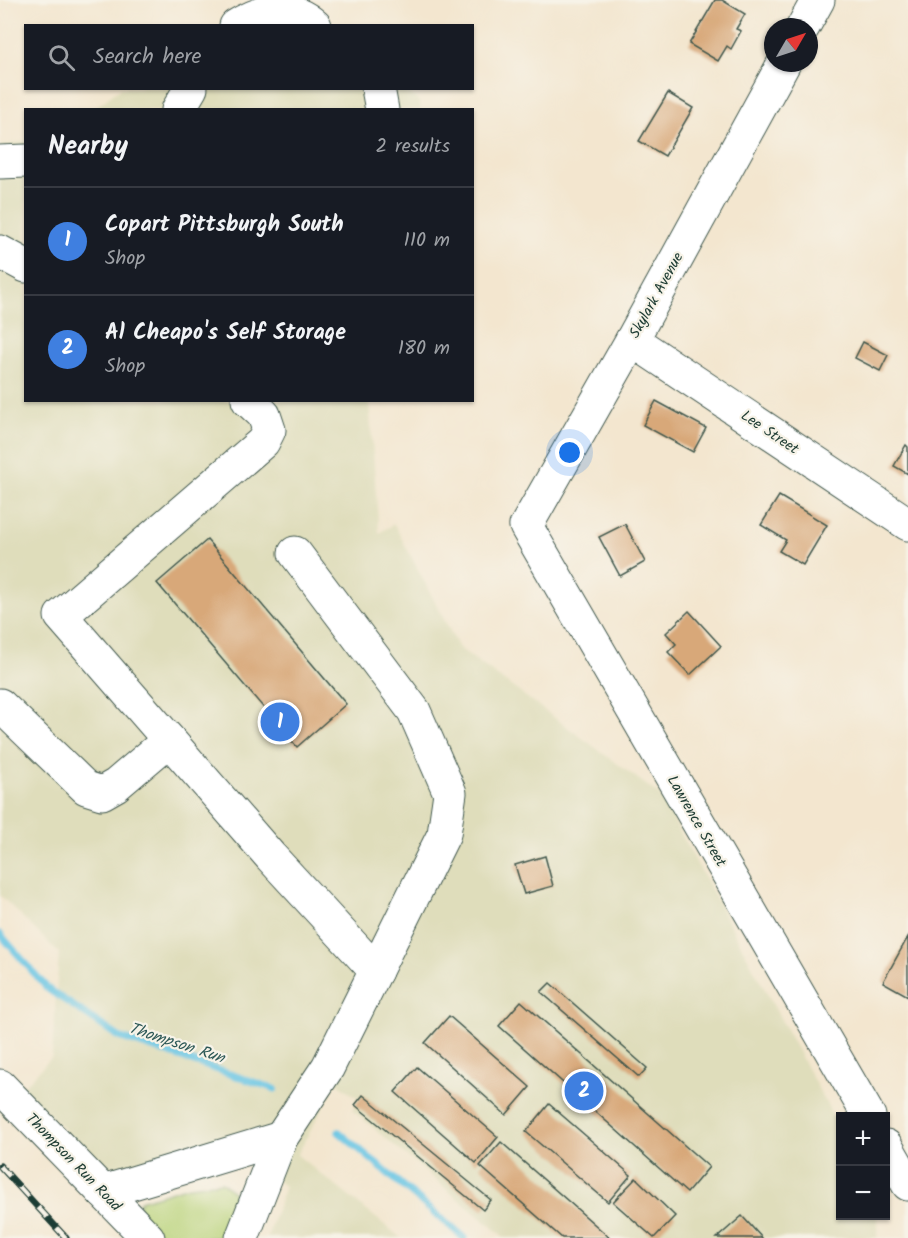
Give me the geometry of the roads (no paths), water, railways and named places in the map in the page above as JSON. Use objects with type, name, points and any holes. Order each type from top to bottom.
[{"type":"street","points":[[808,18],[818,0]]},
{"type":"street","points":[[240,24],[252,17],[276,10],[299,13],[313,24]]},
{"type":"street","name":"Skylark Avenue","points":[[526,526],[632,340],[779,72]]},
{"type":"street","points":[[179,108],[191,90]]},
{"type":"street","points":[[378,90],[382,108]]},
{"type":"street","points":[[0,162],[24,162]]},
{"type":"street","points":[[0,244],[24,247]]},
{"type":"street","points":[[0,252],[24,265]]},
{"type":"street","name":"Lee Street","points":[[632,340],[908,524]]},
{"type":"street","points":[[250,402],[264,415],[269,430],[263,442],[61,616],[271,857],[376,971]]},
{"type":"street","name":"Lawrence Street","points":[[526,526],[867,1112]]},
{"type":"street","points":[[242,1238],[281,1138],[327,1067],[444,834],[450,793],[414,711],[295,553]]},
{"type":"street","points":[[0,705],[86,788],[102,793],[116,785],[169,740]]},
{"type":"street","name":"Thompson Run Road","points":[[0,1086],[148,1238]]},
{"type":"street","points":[[103,1192],[281,1138]]},
{"type":"street","points":[[890,1154],[908,1184]]},
{"type":"waterway","name":"Thompson Run","points":[[0,934],[48,989],[119,1037],[275,1089]]},
{"type":"waterway","name":"Thompson Run","points":[[339,1132],[464,1238]]},
{"type":"railway","points":[[0,1166],[66,1238]]},
{"type":"place","name":"Copart Pittsburgh South","points":[[280,722]]},
{"type":"place","name":"Al Cheapo's Self Storage","points":[[584,1091]]}]
